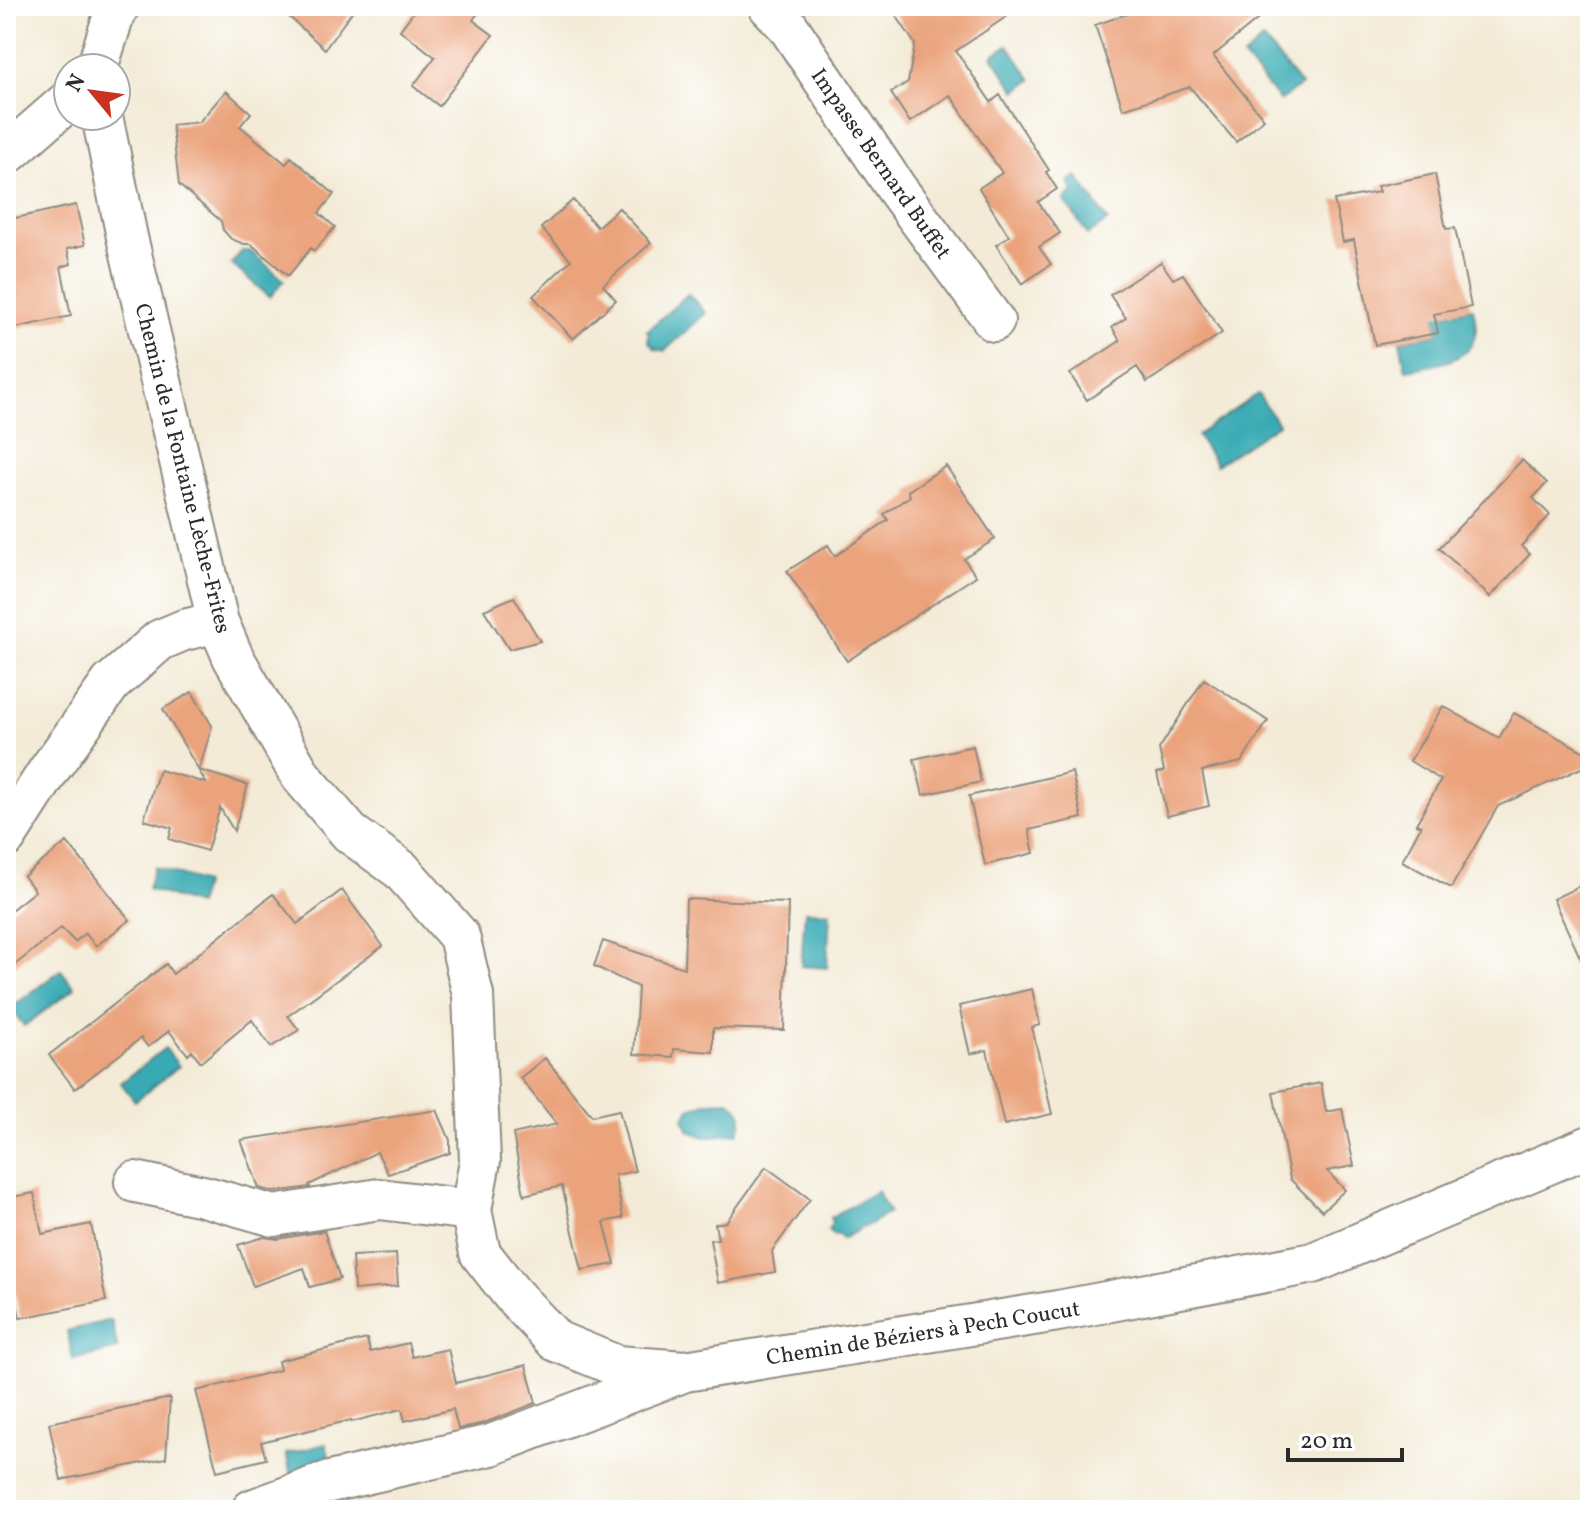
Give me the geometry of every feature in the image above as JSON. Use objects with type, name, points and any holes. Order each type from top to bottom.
[{"type":"street","points":[[102,52],[119,6]]},
{"type":"street","name":"Impasse Bernard Buffet","points":[[769,6],[787,25],[896,188],[994,321]]},
{"type":"street","points":[[6,155],[52,115]]},
{"type":"street","name":"Chemin de la Fontaine Lèche-Frites","points":[[105,132],[218,622],[233,657],[301,776],[350,833],[401,870],[459,936],[473,995],[480,1161],[471,1210],[480,1253],[512,1294],[556,1341],[617,1366],[685,1371]]},
{"type":"street","points":[[6,837],[111,683],[160,640],[184,630],[218,622]]},
{"type":"street","name":"Chemin de Béziers à Pech Coucut","points":[[252,1510],[325,1483],[491,1445],[685,1371],[1058,1311],[1313,1263],[1590,1146]]},
{"type":"street","points":[[135,1182],[203,1196],[274,1216],[379,1199],[471,1210]]},
{"type":"water","points":[[1263,39],[1301,85],[1280,101],[1243,57]]},
{"type":"water","points":[[1008,45],[1032,80],[1016,91],[992,56]]},
{"type":"water","points":[[1077,176],[1108,221],[1088,235],[1064,200],[1074,192],[1068,182]]},
{"type":"water","points":[[242,251],[250,251],[284,280],[270,297],[231,264]]},
{"type":"water","points":[[688,294],[706,313],[665,351],[655,349],[648,341],[647,331]]},
{"type":"water","points":[[1473,308],[1476,327],[1469,348],[1440,364],[1406,370],[1400,341],[1438,334],[1436,316]]},
{"type":"water","points":[[1258,394],[1278,424],[1216,465],[1197,435]]},
{"type":"water","points":[[154,867],[204,883],[197,905],[148,889]]},
{"type":"water","points":[[805,911],[830,912],[827,968],[801,966]]},
{"type":"water","points":[[61,970],[75,988],[24,1026],[11,1008]]},
{"type":"water","points":[[165,1048],[179,1066],[135,1101],[121,1083]]},
{"type":"water","points":[[729,1101],[741,1115],[738,1133],[704,1137],[690,1131],[684,1119],[690,1109],[708,1102]]},
{"type":"water","points":[[877,1191],[889,1213],[842,1239],[832,1234],[829,1230],[830,1218]]},
{"type":"water","points":[[111,1320],[118,1349],[73,1360],[67,1331]]},
{"type":"water","points":[[326,1444],[331,1465],[291,1475],[286,1454]]},
{"type":"building","points":[[277,6],[356,6],[325,49]]},
{"type":"building","points":[[418,6],[483,6],[473,20],[493,35],[439,106],[413,86],[435,57],[400,30]]},
{"type":"building","points":[[890,6],[1022,6],[956,51],[991,102],[1000,95],[1049,170],[1046,172],[1057,189],[1038,202],[1060,233],[1039,247],[1051,264],[1022,284],[996,245],[1009,236],[979,188],[1002,173],[950,95],[910,122],[891,93],[908,82],[915,44]]},
{"type":"building","points":[[1144,6],[1274,6],[1213,56],[1264,119],[1236,142],[1190,87],[1123,109],[1095,25]]},
{"type":"building","points":[[226,91],[251,113],[240,126],[286,164],[291,157],[334,194],[319,213],[335,227],[314,251],[311,248],[288,276],[251,244],[231,239],[223,230],[221,221],[179,185],[172,125],[199,122]]},
{"type":"building","points":[[1435,174],[1446,229],[1455,228],[1471,307],[1434,314],[1438,333],[1375,345],[1354,240],[1343,242],[1334,200],[1379,192],[1377,186]]},
{"type":"building","points":[[573,200],[597,227],[619,208],[651,243],[603,285],[616,300],[573,339],[533,296],[571,260],[541,228]]},
{"type":"building","points":[[76,205],[85,245],[67,249],[71,264],[61,267],[71,316],[6,330],[6,220]]},
{"type":"building","points":[[1161,262],[1173,279],[1183,274],[1222,333],[1147,382],[1137,367],[1087,400],[1070,374],[1120,341],[1112,327],[1126,318],[1110,295]]},
{"type":"building","points":[[1522,460],[1547,483],[1533,498],[1550,515],[1521,546],[1530,554],[1490,597],[1439,548]]},
{"type":"building","points":[[946,466],[995,539],[964,559],[976,576],[847,661],[787,571],[828,545],[835,556],[888,520],[884,514],[910,496],[908,491]]},
{"type":"building","points":[[514,597],[540,641],[509,649],[484,610]]},
{"type":"building","points":[[1204,679],[1268,721],[1241,762],[1202,771],[1209,806],[1167,816],[1157,773],[1164,771],[1159,749]]},
{"type":"building","points":[[192,692],[212,726],[199,770],[248,785],[234,831],[220,808],[207,851],[169,839],[172,828],[144,820],[159,770],[206,783],[163,709]]},
{"type":"building","points":[[1443,706],[1499,738],[1514,713],[1590,755],[1590,764],[1498,806],[1451,888],[1402,861],[1421,826],[1416,824],[1441,780],[1410,761]]},
{"type":"building","points":[[973,746],[981,782],[923,795],[914,759]]},
{"type":"building","points":[[1072,772],[1082,818],[1029,830],[1034,853],[985,865],[969,796]]},
{"type":"building","points":[[67,842],[130,920],[96,946],[85,933],[75,942],[61,928],[6,972],[6,914],[35,891],[24,876]]},
{"type":"building","points":[[1590,881],[1590,979],[1553,899]]},
{"type":"building","points":[[342,890],[383,946],[288,1016],[299,1030],[271,1047],[252,1020],[201,1062],[192,1051],[188,1055],[169,1031],[148,1047],[141,1038],[75,1089],[49,1055],[166,964],[173,974],[273,894],[297,924]]},
{"type":"building","points":[[686,899],[788,903],[784,1030],[713,1028],[713,1052],[674,1049],[673,1057],[634,1054],[638,987],[594,966],[603,941],[684,968]]},
{"type":"building","points":[[1032,989],[1040,1025],[1032,1027],[1052,1114],[1004,1125],[987,1050],[970,1054],[959,1006]]},
{"type":"building","points":[[545,1058],[592,1116],[619,1110],[635,1171],[615,1175],[623,1218],[604,1222],[615,1264],[582,1270],[562,1186],[524,1195],[513,1134],[557,1124],[520,1078]]},
{"type":"building","points":[[1321,1083],[1326,1112],[1342,1109],[1354,1166],[1327,1171],[1345,1190],[1322,1211],[1290,1179],[1273,1092]]},
{"type":"building","points":[[437,1110],[450,1140],[450,1153],[388,1174],[377,1152],[310,1187],[275,1192],[259,1188],[241,1140]]},
{"type":"building","points":[[766,1167],[810,1199],[772,1251],[775,1272],[718,1283],[710,1240],[718,1239],[715,1224],[726,1222]]},
{"type":"building","points":[[34,1193],[42,1234],[91,1224],[106,1301],[20,1318],[11,1273],[6,1274],[6,1198]]},
{"type":"building","points":[[324,1231],[340,1279],[310,1287],[304,1268],[253,1286],[238,1245],[264,1237],[278,1239]]},
{"type":"building","points":[[396,1254],[398,1286],[354,1290],[352,1256]]},
{"type":"building","points":[[367,1339],[370,1352],[408,1343],[412,1357],[448,1349],[456,1383],[526,1365],[536,1403],[484,1423],[458,1429],[453,1409],[405,1421],[402,1409],[261,1442],[266,1459],[217,1471],[196,1391],[280,1370],[278,1361]]},
{"type":"building","points":[[170,1398],[166,1458],[61,1480],[49,1423]]}]
